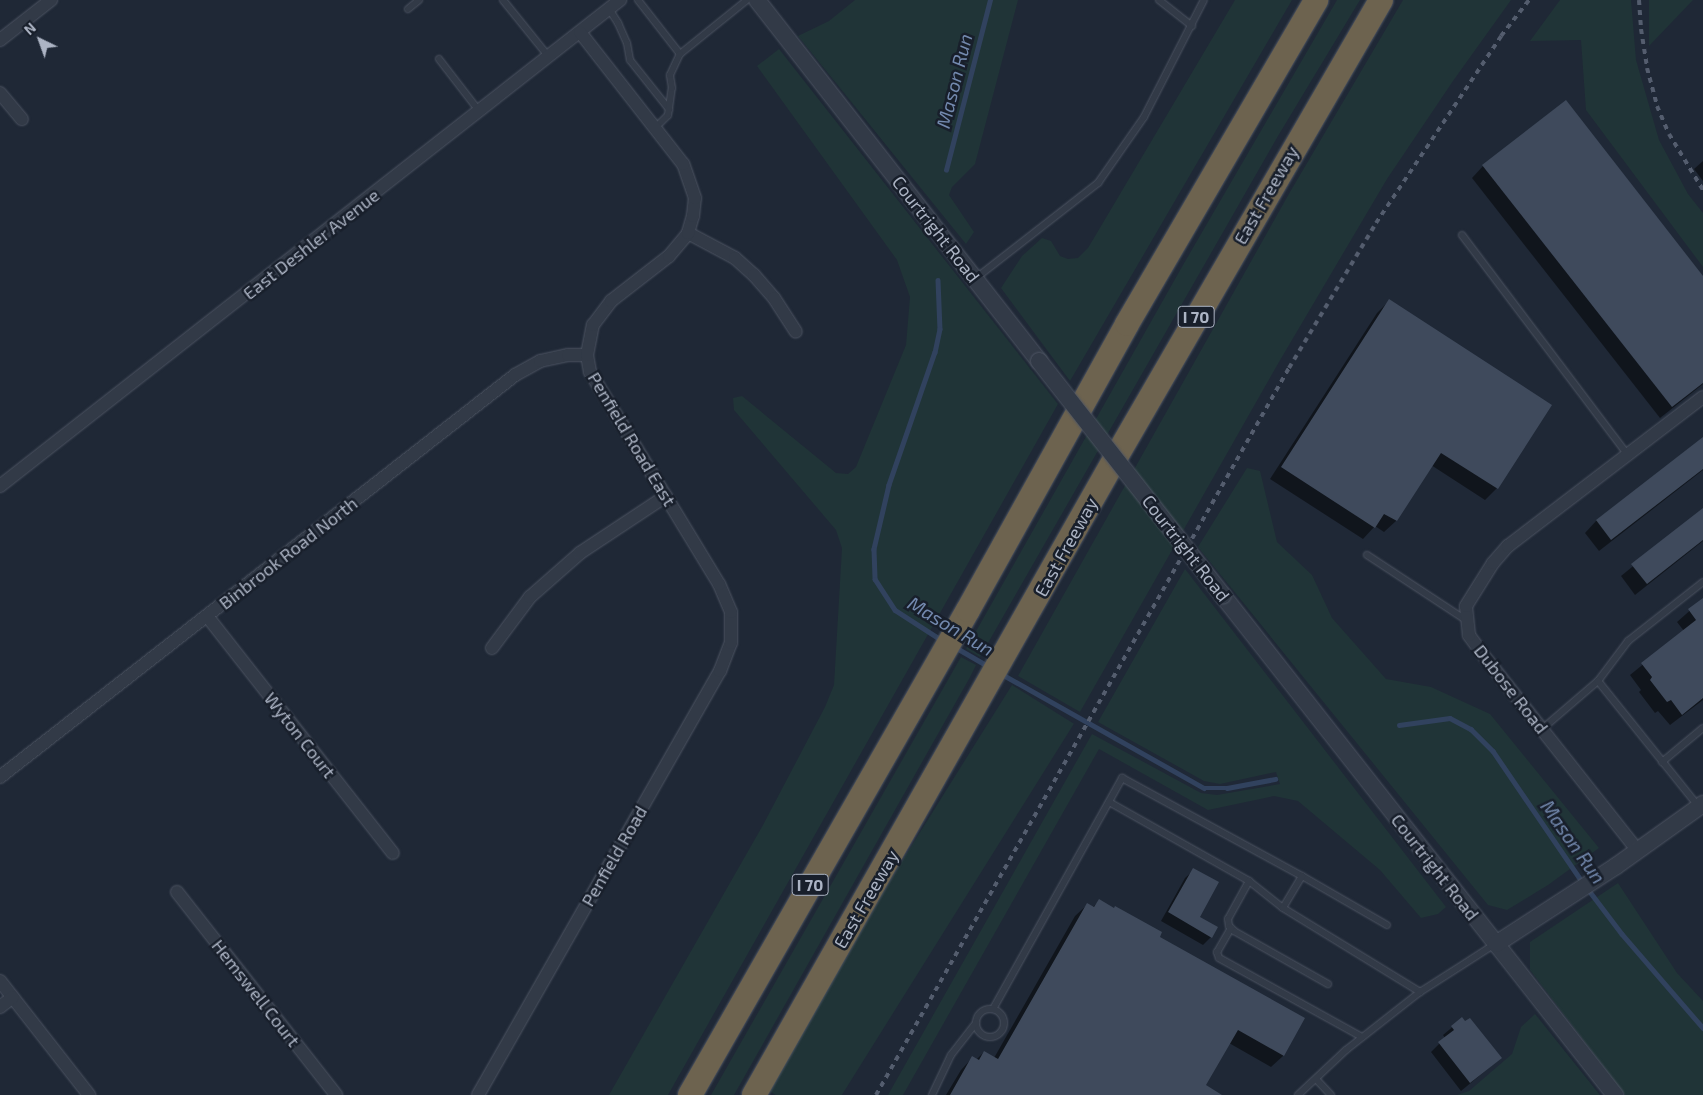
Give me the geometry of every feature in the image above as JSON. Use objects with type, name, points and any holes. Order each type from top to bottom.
[{"type":"highway","name":"I 70","points":[[690,1095],[968,610],[1127,324],[1316,0]]},
{"type":"highway","name":"East Freeway","points":[[754,1095],[1244,234],[1380,0]]},
{"type":"street","points":[[0,40],[51,0]]},
{"type":"street","name":"East Deshler Avenue","points":[[0,486],[620,0]]},
{"type":"street","name":"Courtright Road","points":[[757,0],[1615,1095]]},
{"type":"street","name":"Penfield Road East","points":[[580,32],[683,164],[695,198],[693,216],[688,233],[669,256],[611,301],[593,325],[587,355],[590,372],[719,584],[731,612]]},
{"type":"street","points":[[0,93],[22,119]]},
{"type":"street","points":[[688,233],[735,258],[754,275],[774,298],[796,332]]},
{"type":"street","name":"Binbrook Road North","points":[[0,777],[515,375],[540,361],[568,355],[587,355]]},
{"type":"street","points":[[1466,620],[1466,606],[1493,563],[1508,546],[1703,397]]},
{"type":"street","points":[[492,648],[530,597],[580,553],[666,496]]},
{"type":"street","name":"Penfield Road","points":[[478,1095],[720,671],[731,643],[731,612]]},
{"type":"street","name":"Wyton Court","points":[[207,616],[393,853]]},
{"type":"street","name":"Dubose Road","points":[[1466,620],[1469,635],[1487,660],[1638,851]]},
{"type":"street","points":[[1496,944],[1638,851],[1701,806]]},
{"type":"street","name":"Hemswell Court","points":[[177,892],[336,1095]]},
{"type":"street","points":[[0,981],[89,1095]]},
{"type":"street","points":[[0,1007],[13,997]]},
{"type":"lane","points":[[408,9],[419,0]]},
{"type":"lane","points":[[503,0],[549,57]]},
{"type":"lane","points":[[638,0],[680,54]]},
{"type":"lane","points":[[655,128],[668,115],[672,88],[670,75],[680,54],[747,0]]},
{"type":"lane","points":[[1159,0],[1192,26]]},
{"type":"lane","points":[[975,279],[1098,184],[1134,134],[1204,0]]},
{"type":"lane","points":[[608,10],[618,23],[630,60],[669,109]]},
{"type":"lane","points":[[439,58],[480,111]]},
{"type":"lane","points":[[1462,235],[1628,455]]},
{"type":"lane","points":[[1368,555],[1466,620]]},
{"type":"lane","points":[[1542,729],[1598,681],[1628,641],[1703,582]]},
{"type":"lane","points":[[1598,681],[1662,762],[1701,806]]},
{"type":"lane","points":[[1662,762],[1703,728]]},
{"type":"lane","points":[[932,1095],[951,1055],[976,1023],[980,1014],[993,1009],[1122,778],[1302,876],[1387,925]]},
{"type":"lane","points":[[1109,802],[1249,881],[1283,908],[1420,992]]},
{"type":"lane","points":[[1283,908],[1302,876]]},
{"type":"lane","points":[[1249,881],[1228,919],[1231,928],[1328,984]]},
{"type":"lane","points":[[1231,928],[1217,952],[1219,958],[1362,1037]]},
{"type":"lane","points":[[1298,1095],[1362,1037],[1420,992],[1496,944]]},
{"type":"lane","points":[[976,1023],[978,1031],[985,1036],[998,1035],[1003,1028],[1004,1018],[993,1009]]},
{"type":"lane","points":[[1316,1079],[1331,1095]]},
{"type":"green space","points":[[855,0],[1018,0],[975,164],[952,187],[949,195],[974,232],[966,244],[798,36],[829,21]]},
{"type":"green space","points":[[1235,0],[1292,0],[1070,381],[1001,288],[1022,256],[1042,238],[1051,241],[1060,256],[1068,259],[1078,258],[1088,248]]},
{"type":"green space","points":[[1337,0],[1360,0],[1278,136],[980,657],[966,649],[1183,265]]},
{"type":"green space","points":[[1403,0],[1511,0],[1453,81],[1387,179],[1279,362],[1080,712],[1018,676],[1290,192]]},
{"type":"green space","points":[[1560,0],[1631,0],[1636,60],[1659,140],[1688,194],[1703,213],[1703,267],[1586,110],[1581,40],[1530,41]]},
{"type":"green space","points":[[1649,0],[1693,0],[1649,46]]},
{"type":"green space","points":[[779,49],[1058,404],[668,1095],[609,1095],[763,825],[825,707],[834,685],[842,548],[836,530],[734,410],[733,398],[742,396],[836,473],[848,474],[856,467],[906,345],[910,297],[897,260],[757,66]]},
{"type":"green space","points":[[1247,468],[1260,471],[1277,542],[1312,575],[1332,618],[1386,679],[1431,687],[1490,714],[1599,848],[1548,885],[1507,910],[1488,905],[1198,547]]},
{"type":"green space","points":[[1185,569],[1446,907],[1438,914],[1421,918],[1380,870],[1298,801],[1274,796],[1208,810],[1099,749],[903,1095],[888,1095],[1092,734],[1201,793],[1217,795],[1280,784],[1276,772],[1220,784],[1204,781],[1098,722]]},
{"type":"green space","points":[[961,657],[976,665],[969,679],[734,1095],[711,1095]]},
{"type":"green space","points":[[1012,685],[1074,724],[842,1095],[776,1095],[761,1086]]},
{"type":"green space","points":[[1618,883],[1677,973],[1703,1001],[1703,1095],[1625,1095],[1530,970],[1530,942]]},
{"type":"green space","points":[[1535,1014],[1600,1095],[1457,1095],[1469,1091],[1512,1054],[1521,1027]]},
{"type":"building","points":[[1566,100],[1703,276],[1703,383],[1672,407],[1482,165]]},
{"type":"building","points":[[1389,299],[1552,405],[1498,489],[1441,453],[1397,521],[1384,514],[1375,528],[1281,467]]},
{"type":"building","points":[[1703,437],[1703,469],[1611,540],[1596,520]]},
{"type":"building","points":[[1703,508],[1703,540],[1647,584],[1631,564]]},
{"type":"building","points":[[1703,598],[1703,698],[1682,715],[1671,700],[1667,702],[1650,680],[1652,677],[1641,663],[1696,620],[1688,609]]},
{"type":"building","points":[[1193,868],[1219,882],[1200,917],[1218,927],[1212,938],[1168,912]]},
{"type":"building","points":[[1099,899],[1162,932],[1160,937],[1305,1018],[1284,1056],[1238,1030],[1206,1085],[1222,1095],[950,1095],[972,1056],[979,1060],[984,1051],[998,1059],[1087,903],[1094,907]]},
{"type":"building","points":[[1462,1017],[1465,1021],[1470,1018],[1502,1058],[1470,1083],[1438,1042],[1454,1030],[1451,1026]]},
{"type":"waterway","name":"Mason Run","points":[[946,170],[990,0]]},
{"type":"waterway","name":"Mason Run","points":[[938,280],[940,329],[935,352],[889,485],[874,549],[875,579],[895,610],[943,641]]},
{"type":"waterway","name":"Mason Run","points":[[955,647],[989,667]]},
{"type":"waterway","name":"Mason Run","points":[[1000,673],[1204,788],[1227,788],[1275,779]]},
{"type":"waterway","name":"Mason Run","points":[[1399,725],[1450,718],[1471,729],[1493,751],[1583,883]]},
{"type":"waterway","name":"Mason Run","points":[[1588,889],[1622,934],[1703,1028]]},
{"type":"railway","points":[[876,1095],[1289,368],[1376,223],[1501,36],[1529,0]]},
{"type":"railway","points":[[1639,0],[1647,68],[1657,106],[1669,134],[1703,190]]}]
